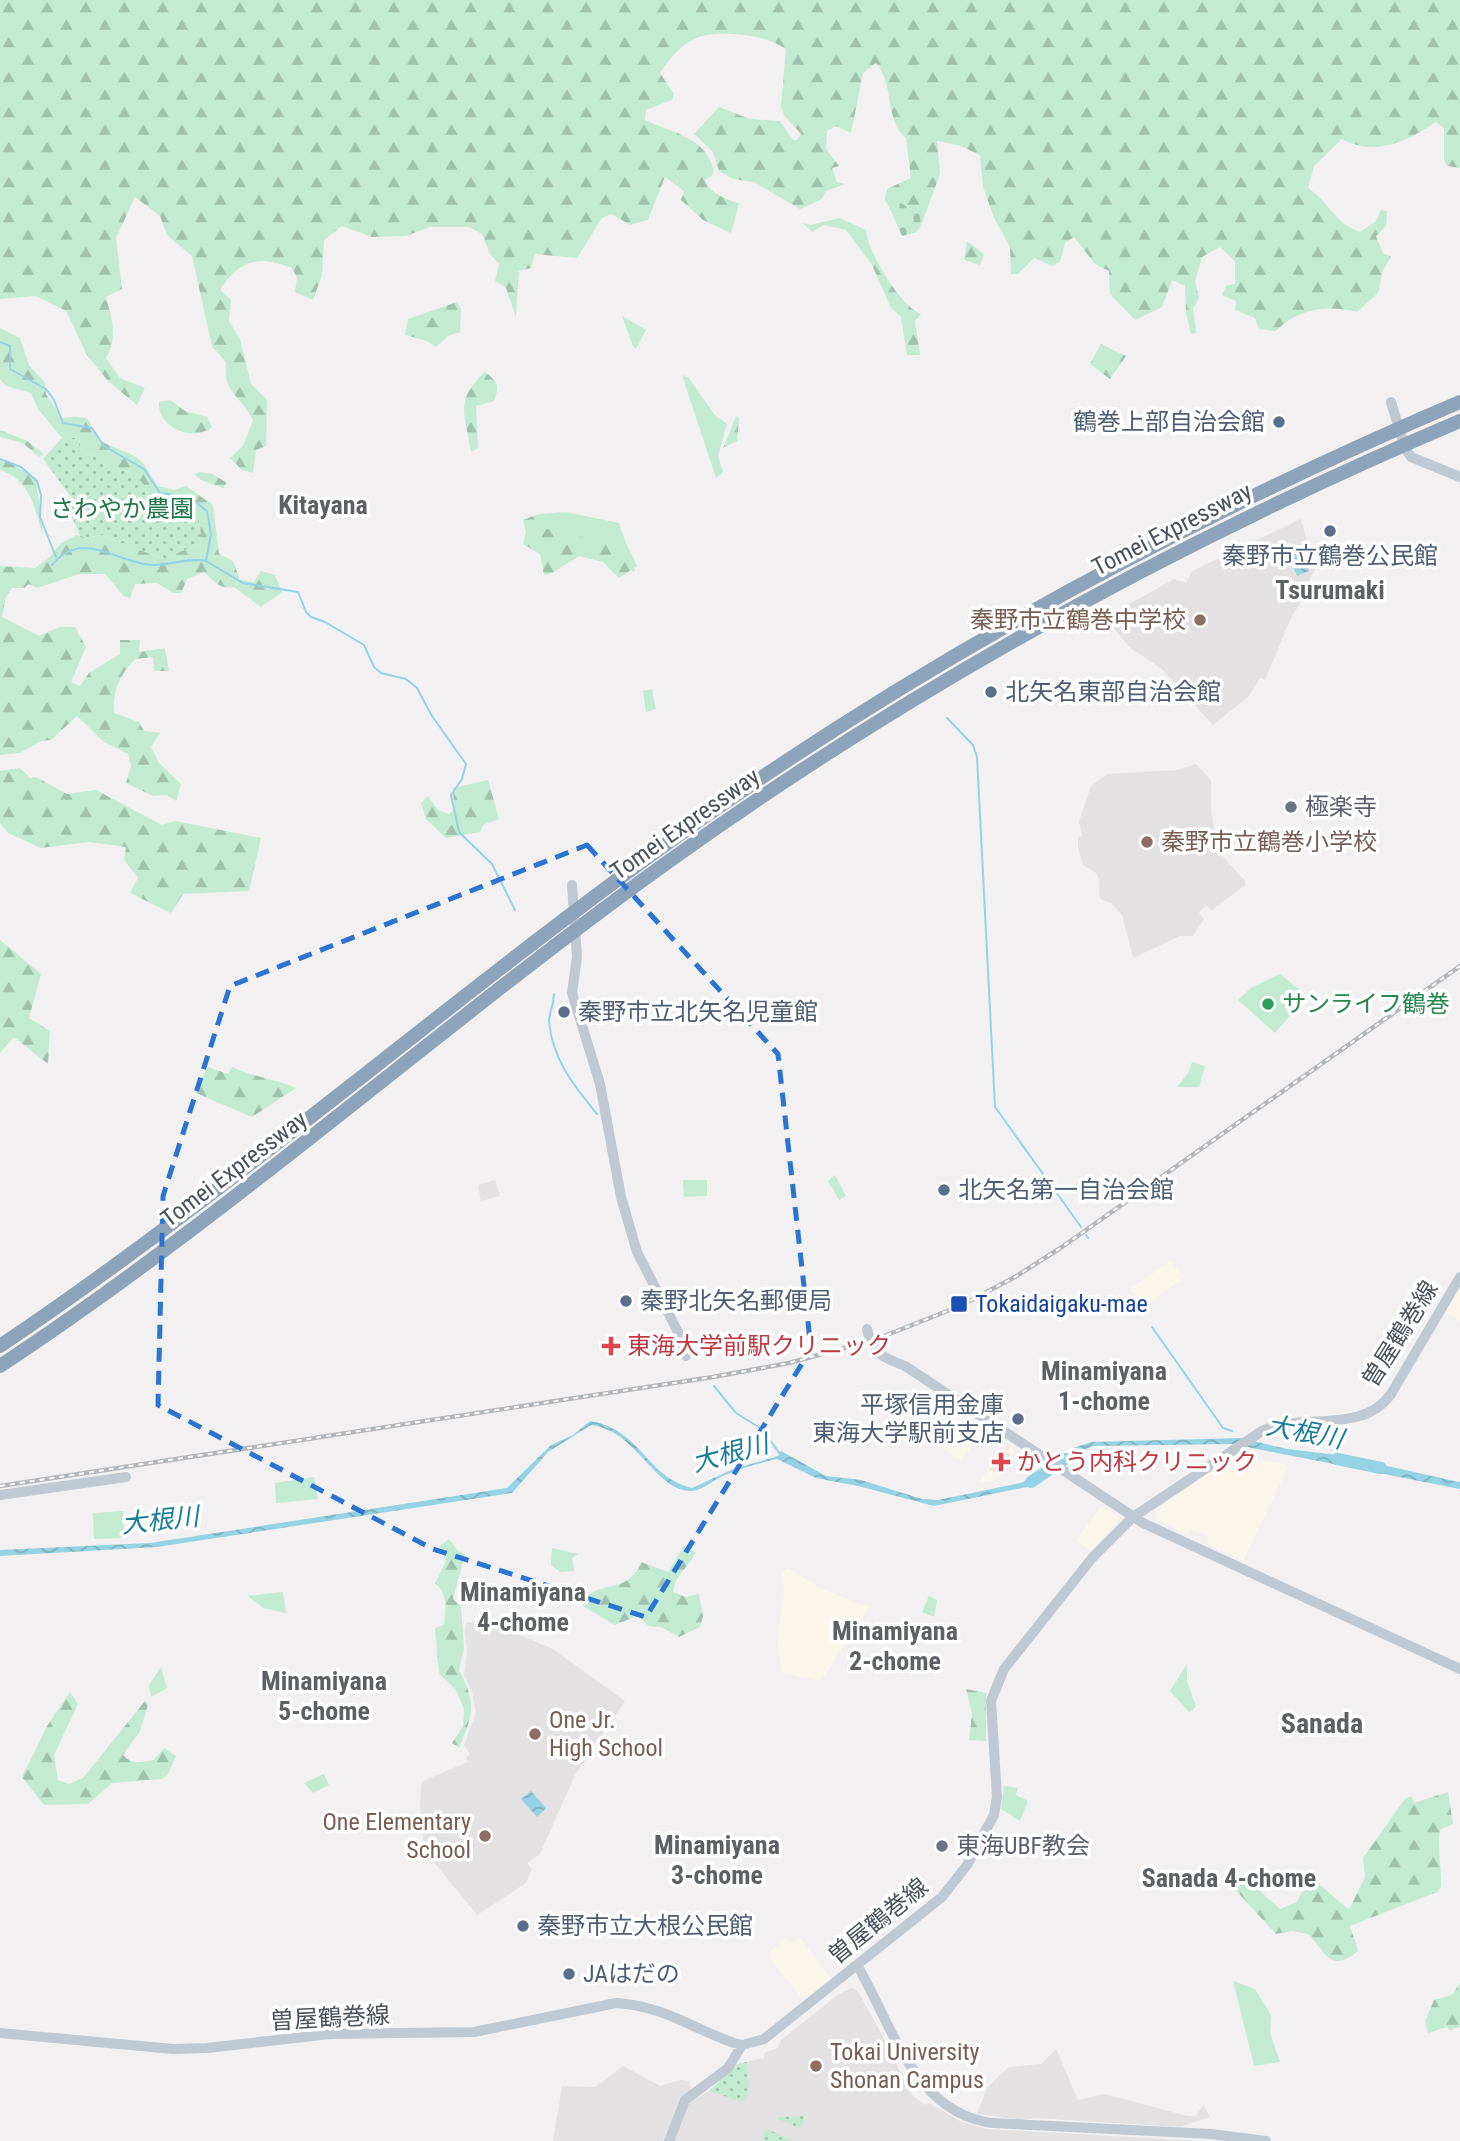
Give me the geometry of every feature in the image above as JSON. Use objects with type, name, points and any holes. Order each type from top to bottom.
[{"type":"highway","name":"Tomei Expressway","points":[[0,1346],[140,1249],[554,928],[689,828],[796,755],[976,641],[1126,559],[1331,458],[1460,402]]},
{"type":"highway","name":"Tomei Expressway","points":[[0,1366],[164,1252],[557,944],[745,807],[975,661],[1146,567],[1338,474],[1460,421]]},
{"type":"main road","points":[[1391,402],[1405,448],[1411,457],[1460,477]]},
{"type":"main road","points":[[572,885],[577,957],[572,993],[600,1084],[621,1197],[637,1252],[679,1334],[686,1356]]},
{"type":"main road","name":"曽屋鶴巻線","points":[[0,2033],[153,2047],[206,2048],[330,2034],[474,2032],[616,2003],[638,2004],[669,2013],[721,2038],[743,2045],[771,2035],[942,1897],[985,1836],[996,1807],[991,1709],[1000,1675],[1093,1557],[1133,1517],[1259,1433],[1280,1425],[1362,1416],[1380,1406],[1391,1394],[1460,1276]]},
{"type":"main road","points":[[867,1329],[872,1347],[881,1357],[905,1366],[1133,1517],[1460,1669]]},
{"type":"main road","points":[[0,1495],[126,1477]]},
{"type":"main road","points":[[857,1965],[921,2082],[943,2105],[962,2115],[993,2123],[1211,2134],[1266,2141]]},
{"type":"main road","points":[[669,2141],[685,2100],[728,2068],[743,2045]]},
{"type":"highlighted area","points":[[587,845],[778,1054],[811,1349],[646,1617],[433,1549],[158,1405],[163,1196],[230,986]]},
{"type":"shaded area","name":"秦野市立鶴巻中学校","points":[[1301,519],[1315,570],[1302,593],[1305,595],[1291,618],[1265,680],[1260,678],[1249,696],[1213,725],[1162,669],[1129,647],[1109,622],[1115,612],[1174,579],[1186,583],[1192,571]]},
{"type":"shaded area","name":"秦野市立鶴巻小学校","points":[[1196,764],[1211,780],[1211,809],[1217,850],[1245,881],[1245,885],[1212,910],[1206,905],[1199,913],[1204,919],[1193,936],[1180,936],[1133,958],[1122,915],[1111,903],[1100,899],[1096,873],[1083,865],[1078,848],[1078,837],[1082,836],[1079,822],[1091,786],[1108,774],[1177,770]]},
{"type":"shaded area","points":[[495,1180],[500,1196],[481,1201],[478,1185]]},
{"type":"shaded area","points":[[1171,1261],[1183,1276],[1182,1279],[1142,1307],[1130,1289]]},
{"type":"shaded area","points":[[1460,1282],[1460,1321],[1442,1310]]},
{"type":"shaded area","points":[[953,1408],[984,1429],[961,1461],[931,1440]]},
{"type":"shaded area","points":[[1006,1444],[1015,1450],[998,1479],[979,1482]]},
{"type":"shaded area","name":"かとう内科クリニック","points":[[1007,1444],[1011,1446],[1007,1452],[1011,1455],[998,1475],[990,1469]]},
{"type":"shaded area","points":[[1234,1455],[1289,1465],[1243,1561],[1206,1543],[1208,1537],[1191,1529],[1188,1535],[1157,1520],[1155,1511]]},
{"type":"shaded area","points":[[1101,1506],[1120,1518],[1091,1551],[1076,1541]]},
{"type":"shaded area","points":[[788,1568],[820,1588],[869,1607],[821,1681],[782,1673],[777,1636],[784,1601],[782,1572]]},
{"type":"shaded area","points":[[485,1620],[553,1649],[625,1701],[575,1775],[540,1854],[527,1863],[532,1869],[526,1883],[477,1915],[424,1850],[420,1804],[421,1785],[425,1780],[468,1762],[466,1758],[470,1754],[464,1745],[476,1713],[472,1691],[464,1676],[466,1623]]},
{"type":"shaded area","points":[[800,1937],[831,1978],[802,1999],[770,1958],[771,1951],[786,1938],[792,1943]]},
{"type":"shaded area","name":"Tokai University Shonan Campus","points":[[851,1988],[857,1990],[912,2095],[925,2105],[929,2103],[960,2121],[986,2129],[1202,2141],[673,2141],[689,2102],[709,2091],[738,2064],[764,2058],[764,2053],[778,2048],[781,2040],[839,1994]]},
{"type":"shaded area","name":"Tokai University Shonan Campus","points":[[1056,2049],[1078,2100],[1104,2094],[1188,2116],[1195,2116],[1204,2105],[1210,2117],[1179,2127],[1035,2118],[1023,2120],[977,2114],[987,2088],[1009,2067],[1041,2064]]},
{"type":"shaded area","points":[[623,2066],[660,2086],[680,2080],[689,2081],[691,2090],[682,2097],[663,2141],[553,2141],[562,2086],[595,2087]]},
{"type":"green space","points":[[0,0],[1460,0],[1460,168],[1447,166],[1444,160],[1444,128],[1436,122],[1413,136],[1390,145],[1366,147],[1342,139],[1314,166],[1308,188],[1338,218],[1360,232],[1375,222],[1381,210],[1387,211],[1386,226],[1376,236],[1383,253],[1391,257],[1383,270],[1378,293],[1357,312],[1335,308],[1313,310],[1293,318],[1276,331],[1259,329],[1255,318],[1235,310],[1236,301],[1222,295],[1227,285],[1235,284],[1235,261],[1220,247],[1202,257],[1195,281],[1199,298],[1193,308],[1196,333],[1191,334],[1186,314],[1185,286],[1172,280],[1162,307],[1135,320],[1110,294],[1109,271],[1095,264],[1074,237],[1065,243],[1060,262],[1052,266],[1034,258],[1018,274],[1011,274],[1010,247],[995,220],[983,187],[980,155],[958,145],[937,141],[940,174],[922,223],[919,214],[901,203],[890,209],[885,200],[887,189],[911,178],[906,138],[895,122],[886,81],[876,63],[863,73],[851,133],[836,126],[827,131],[826,149],[839,166],[832,168],[837,182],[845,184],[826,191],[822,199],[800,209],[754,182],[733,179],[719,171],[713,152],[694,134],[719,107],[750,119],[780,121],[793,140],[797,140],[801,134],[784,115],[781,106],[786,49],[771,41],[750,36],[705,36],[686,44],[660,73],[674,94],[672,100],[646,110],[645,120],[686,137],[710,159],[714,170],[712,176],[705,180],[707,185],[719,195],[739,203],[731,233],[703,220],[681,200],[684,191],[665,177],[648,220],[630,225],[612,214],[602,218],[577,258],[535,254],[531,268],[519,271],[516,317],[506,288],[495,281],[499,264],[490,254],[482,234],[469,227],[430,227],[406,236],[372,237],[342,226],[324,240],[322,275],[313,300],[295,292],[297,278],[292,268],[260,261],[243,266],[220,290],[231,300],[229,321],[240,339],[251,384],[267,400],[266,446],[256,450],[253,473],[242,470],[230,458],[243,446],[253,420],[230,388],[226,362],[212,346],[192,256],[167,235],[160,216],[135,197],[116,238],[122,289],[106,297],[113,335],[106,358],[120,378],[145,388],[137,405],[108,381],[87,355],[66,311],[36,296],[0,299]]},
{"type":"green space","points":[[901,203],[919,214],[922,223],[917,232],[902,236],[890,209]]},
{"type":"green space","points":[[840,218],[866,230],[872,251],[886,277],[904,300],[921,314],[915,321],[920,355],[907,355],[901,317],[891,308],[872,265],[846,230],[824,225],[812,232],[803,223],[811,225]]},
{"type":"green space","points":[[967,241],[984,254],[980,265],[964,260]]},
{"type":"green space","points":[[457,302],[461,309],[460,332],[448,336],[436,347],[427,341],[405,335],[408,319]]},
{"type":"green space","points":[[622,316],[646,330],[636,349],[633,346]]},
{"type":"green space","points":[[0,328],[20,338],[29,365],[45,383],[46,394],[62,418],[83,417],[103,442],[142,462],[158,486],[174,490],[186,486],[213,505],[219,554],[233,561],[240,580],[254,582],[261,571],[275,575],[282,592],[261,607],[234,587],[218,584],[204,572],[187,579],[181,593],[173,593],[157,583],[135,584],[130,598],[124,596],[105,574],[79,574],[37,588],[29,584],[24,588],[12,588],[6,597],[2,617],[39,636],[59,627],[75,627],[86,647],[71,682],[80,686],[89,673],[120,654],[120,640],[140,640],[139,652],[165,648],[169,671],[154,671],[153,657],[135,659],[121,677],[116,691],[114,713],[139,722],[144,731],[160,733],[151,747],[159,763],[181,784],[176,801],[167,795],[153,796],[126,783],[131,766],[128,754],[104,742],[77,716],[51,740],[41,741],[20,753],[0,755],[0,566],[35,568],[51,556],[60,544],[76,535],[88,538],[101,535],[163,559],[202,543],[199,519],[182,499],[161,498],[139,479],[121,469],[120,477],[93,455],[81,451],[79,438],[62,438],[38,409],[31,393],[6,386],[0,379]]},
{"type":"green space","points":[[1101,344],[1126,356],[1110,379],[1090,364]]},
{"type":"green space","points":[[485,372],[495,381],[497,391],[494,401],[476,406],[478,448],[471,452],[465,400],[475,382]]},
{"type":"green space","points":[[682,375],[688,377],[715,415],[727,424],[718,456],[723,472],[716,478]]},
{"type":"green space","points":[[170,400],[185,411],[207,417],[212,427],[204,432],[186,433],[170,425],[160,411],[159,402]]},
{"type":"green space","points":[[736,416],[739,418],[737,441],[723,448]]},
{"type":"green space","points":[[0,430],[27,441],[44,454],[39,457],[23,443],[0,437]]},
{"type":"green space","name":"さわやか農園","points":[[62,438],[79,438],[81,451],[93,455],[119,476],[120,469],[138,476],[164,501],[182,499],[199,519],[202,543],[163,559],[101,535],[88,538],[80,536],[67,505],[71,497],[43,459]]},
{"type":"green space","points":[[0,460],[11,463],[36,478],[43,536],[25,488],[19,481],[0,470]]},
{"type":"green space","points":[[194,474],[213,474],[227,483],[223,488],[201,480]]},
{"type":"green space","points":[[566,512],[619,523],[635,571],[633,572],[616,543],[605,539],[596,543],[572,533],[540,528],[540,514]]},
{"type":"green space","points":[[538,514],[548,518],[616,522],[637,566],[619,578],[603,562],[579,556],[544,575],[540,554],[523,544],[526,532],[523,520]]},
{"type":"green space","points":[[652,689],[656,709],[646,712],[643,691]]},
{"type":"green space","points":[[20,768],[30,778],[36,777],[67,794],[96,790],[162,825],[175,821],[261,838],[249,891],[183,894],[171,913],[130,893],[138,878],[124,860],[126,847],[89,842],[41,848],[8,833],[0,823],[0,771]]},
{"type":"green space","points":[[488,780],[499,819],[483,825],[480,832],[446,838],[426,819],[421,803],[428,796],[438,810],[449,814],[454,809],[453,788]]},
{"type":"green space","points":[[0,940],[41,974],[29,1018],[50,1031],[48,1064],[14,1037],[0,1053]]},
{"type":"green space","points":[[1280,974],[1307,996],[1275,1033],[1238,1000],[1251,988]]},
{"type":"green space","points":[[1192,1062],[1205,1066],[1199,1087],[1177,1087],[1189,1072]]},
{"type":"green space","points":[[208,1067],[228,1074],[232,1067],[296,1088],[252,1117],[194,1092]]},
{"type":"green space","points":[[213,1083],[225,1084],[216,1102],[206,1097]]},
{"type":"green space","points":[[835,1175],[846,1196],[839,1200],[828,1181]]},
{"type":"green space","points":[[683,1180],[707,1180],[707,1196],[684,1197]]},
{"type":"green space","points":[[314,1477],[318,1499],[276,1503],[275,1483]]},
{"type":"green space","points":[[123,1511],[124,1535],[121,1538],[94,1539],[93,1513]]},
{"type":"green space","points":[[449,1539],[458,1551],[465,1554],[453,1599],[461,1606],[464,1648],[459,1670],[469,1692],[471,1709],[459,1748],[452,1743],[463,1726],[464,1709],[456,1690],[439,1673],[435,1629],[444,1624],[444,1597],[435,1583],[446,1561],[440,1546]]},
{"type":"green space","points":[[684,1546],[696,1553],[675,1582],[673,1592],[686,1597],[699,1594],[703,1616],[700,1627],[679,1637],[661,1627],[649,1626],[637,1616],[615,1625],[580,1604],[595,1591],[629,1580],[641,1562],[668,1572]]},
{"type":"green space","points":[[552,1548],[578,1554],[572,1558],[574,1571],[560,1572],[551,1565]]},
{"type":"green space","points":[[283,1592],[286,1613],[263,1608],[248,1596]]},
{"type":"green space","points":[[929,1596],[937,1600],[934,1617],[922,1612]]},
{"type":"green space","points":[[1187,1664],[1187,1681],[1196,1707],[1189,1712],[1170,1691]]},
{"type":"green space","points":[[161,1667],[167,1688],[151,1697],[149,1685]]},
{"type":"green space","points":[[966,1689],[986,1693],[986,1741],[969,1740],[972,1714]]},
{"type":"green space","points":[[70,1692],[78,1704],[54,1755],[58,1780],[69,1784],[83,1778],[145,1701],[148,1705],[140,1731],[123,1755],[134,1762],[150,1761],[164,1748],[176,1756],[168,1774],[162,1779],[112,1783],[88,1804],[44,1805],[22,1777],[47,1726]]},
{"type":"green space","points":[[324,1774],[329,1785],[313,1793],[304,1783]]},
{"type":"green space","points":[[1004,1786],[1018,1788],[1016,1795],[1028,1801],[1020,1821],[1001,1809]]},
{"type":"green space","points":[[1448,1792],[1453,1824],[1441,1829],[1440,1834],[1441,1887],[1437,1892],[1350,1926],[1358,1951],[1348,1958],[1340,1961],[1329,1958],[1308,1934],[1292,1931],[1276,1934],[1229,1883],[1239,1878],[1246,1879],[1280,1909],[1297,1902],[1301,1893],[1318,1883],[1349,1910],[1365,1877],[1363,1858],[1405,1799],[1411,1796],[1414,1803]]},
{"type":"green space","points":[[1233,1981],[1255,1989],[1271,2015],[1270,2033],[1280,2062],[1254,2066]]},
{"type":"green space","points":[[1460,1983],[1460,2027],[1450,2030],[1447,2027],[1428,2033],[1425,2021],[1434,2000],[1452,1995]]},
{"type":"green space","points":[[747,2062],[749,2093],[743,2102],[709,2091],[738,2064]]},
{"type":"green space","points":[[805,2116],[801,2129],[778,2119],[778,2117]]},
{"type":"green space","points":[[765,2128],[792,2141],[763,2141]]},
{"type":"water","points":[[1299,548],[1309,571],[1297,576],[1288,553]]},
{"type":"water","points":[[590,1421],[621,1434],[664,1474],[692,1488],[731,1470],[778,1456],[781,1451],[826,1476],[861,1480],[922,1499],[938,1500],[1020,1483],[1050,1473],[1073,1448],[1092,1442],[1241,1438],[1287,1449],[1347,1456],[1355,1463],[1379,1467],[1383,1465],[1460,1482],[1460,1489],[1232,1444],[1093,1446],[1078,1453],[1037,1485],[934,1506],[816,1478],[777,1459],[735,1471],[692,1491],[679,1489],[667,1482],[621,1438],[591,1425],[548,1452],[512,1493],[157,1547],[0,1556],[0,1550],[150,1543],[507,1488],[551,1445],[573,1435]]},
{"type":"water","points":[[531,1791],[546,1808],[537,1817],[521,1799]]},
{"type":"waterway","points":[[0,342],[10,346],[10,369],[46,389],[54,400],[63,423],[92,428],[104,446],[144,469],[160,493],[189,497],[207,511],[211,534],[206,561],[243,583],[298,592],[306,612],[311,617],[325,622],[364,645],[374,667],[381,673],[406,679],[417,688],[432,716],[466,764],[462,779],[451,795],[459,832],[492,864],[515,910]]},
{"type":"waterway","points":[[0,459],[21,467],[37,481],[41,495],[40,517],[56,557]]},
{"type":"waterway","points":[[52,565],[64,554],[88,548],[152,565],[206,561]]},
{"type":"waterway","points":[[947,718],[973,745],[977,757],[995,1107],[1081,1227]]},
{"type":"waterway","points":[[554,994],[549,1021],[559,1060],[597,1114]]},
{"type":"waterway","points":[[1152,1327],[1223,1428],[1232,1431]]},
{"type":"waterway","points":[[714,1386],[736,1413],[762,1429],[780,1454]]},
{"type":"waterway","points":[[1304,1430],[1343,1457]]},
{"type":"waterway","name":"大根川","points":[[1031,1482],[1065,1459]]},
{"type":"waterway","name":"大根川","points":[[1337,1459],[1381,1468]]},
{"type":"railway","points":[[0,1486],[713,1377],[789,1363],[874,1340],[960,1306],[1015,1277],[1062,1247],[1460,966]]},
{"type":"place","name":"鶴巻上部自治会館","points":[[1279,422]]},
{"type":"place","name":"秦野市立鶴巻公民館","points":[[1330,531]]},
{"type":"place","name":"秦野市立鶴巻中学校","points":[[1200,620]]},
{"type":"place","name":"北矢名東部自治会館","points":[[991,692]]},
{"type":"place","name":"極楽寺","points":[[1291,807]]},
{"type":"place","name":"秦野市立鶴巻小学校","points":[[1147,842]]},
{"type":"place","name":"サンライフ鶴巻","points":[[1268,1004]]},
{"type":"place","name":"秦野市立北矢名児童館","points":[[564,1012]]},
{"type":"place","name":"北矢名第一自治会館","points":[[944,1190]]},
{"type":"place","name":"秦野北矢名郵便局","points":[[626,1301]]},
{"type":"place","name":"Tokaidaigaku-mae","points":[[959,1304]]},
{"type":"place","name":"東海大学前駅クリニック","points":[[611,1346]]},
{"type":"place","name":"平塚信用金庫 東海大学駅前支店","points":[[1018,1419]]},
{"type":"place","name":"かとう内科クリニック","points":[[1001,1462]]},
{"type":"place","name":"One Jr. High School","points":[[535,1734]]},
{"type":"place","name":"One Elementary School","points":[[485,1836]]},
{"type":"place","name":"東海UBF教会","points":[[942,1846]]},
{"type":"place","name":"秦野市立大根公民館","points":[[523,1926]]},
{"type":"place","name":"JAはだの","points":[[569,1974]]},
{"type":"place","name":"Tokai University Shonan Campus","points":[[816,2066]]},
{"type":"district","name":"Kitayana","points":[[323,505]]},
{"type":"district","name":"Tsurumaki","points":[[1330,590]]},
{"type":"district","name":"Minamiyana 1-chome","points":[[1104,1386]]},
{"type":"district","name":"Minamiyana 4-chome","points":[[523,1607]]},
{"type":"district","name":"Minamiyana 2-chome","points":[[895,1646]]},
{"type":"district","name":"Minamiyana 5-chome","points":[[324,1696]]},
{"type":"district","name":"Sanada","points":[[1322,1723]]},
{"type":"district","name":"Minamiyana 3-chome","points":[[717,1860]]},
{"type":"district","name":"Sanada 4-chome","points":[[1229,1878]]}]
